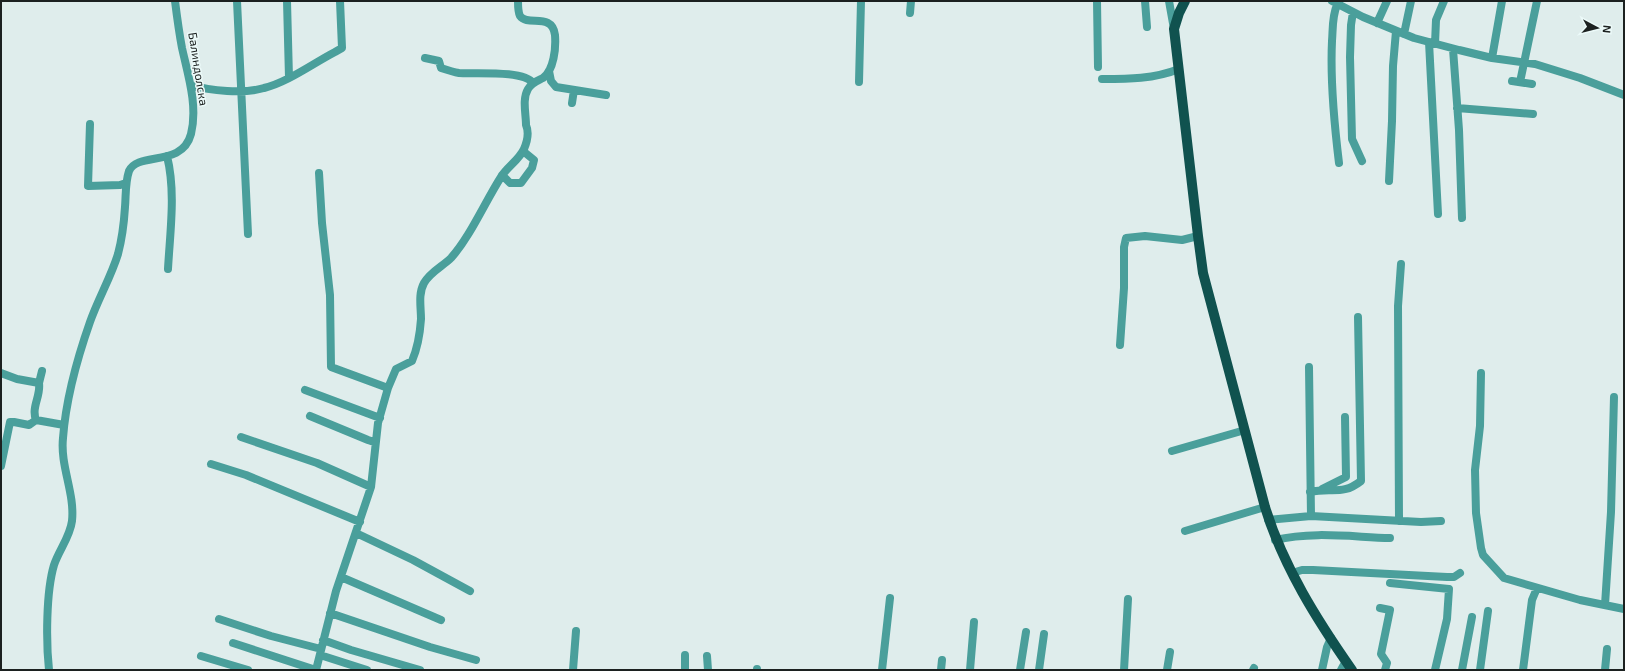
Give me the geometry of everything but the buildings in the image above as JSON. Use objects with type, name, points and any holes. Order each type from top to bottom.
[{"type":"main road","points":[[1185,1],[1174,28],[1203,274],[1268,520],[1275,540],[1292,573],[1331,638],[1344,666],[1352,670]]},
{"type":"street","name":"Балиндолска","points":[[49,670],[49,591],[54,566],[69,533],[72,522],[70,487],[62,441],[68,401],[80,354],[90,322],[118,255],[124,221],[126,183],[129,170],[134,165],[168,156],[181,150],[191,133],[193,116],[191,86],[175,1]]},
{"type":"street","points":[[237,1],[248,234]]},
{"type":"street","points":[[287,1],[289,78]]},
{"type":"street","points":[[191,86],[201,89],[231,92],[262,89],[289,78],[342,48],[340,1]]},
{"type":"street","points":[[233,643],[316,670],[330,613],[371,487],[375,441],[388,388],[396,369],[412,361],[417,351],[421,320],[420,298],[423,285],[426,280],[451,258],[457,250],[502,175],[523,151],[526,145],[528,129],[526,125],[525,98],[528,89],[533,83],[544,77],[549,71],[555,47],[554,30],[552,26],[543,21],[522,18],[519,15],[518,1]]},
{"type":"street","points":[[859,82],[862,1]]},
{"type":"street","points":[[910,13],[911,1]]},
{"type":"street","points":[[1097,1],[1098,67]]},
{"type":"street","points":[[1145,1],[1147,27]]},
{"type":"street","points":[[1169,1],[1174,28]]},
{"type":"street","points":[[1377,23],[1387,1]]},
{"type":"street","points":[[1389,181],[1393,59],[1400,32],[1411,1]]},
{"type":"street","points":[[1438,214],[1432,43],[1436,20],[1444,1]]},
{"type":"street","points":[[1492,58],[1502,1]]},
{"type":"street","points":[[1532,84],[1516,81],[1523,62],[1537,1]]},
{"type":"street","points":[[1339,163],[1332,103],[1331,66],[1334,3],[1377,23],[1432,43],[1492,58],[1523,62],[1553,69],[1624,95]]},
{"type":"street","points":[[1353,12],[1350,57],[1352,139],[1362,161]]},
{"type":"street","points":[[1453,49],[1462,218]]},
{"type":"street","points":[[425,58],[439,61],[441,68],[457,73],[497,74],[528,79],[533,83]]},
{"type":"street","points":[[1102,79],[1130,79],[1160,76],[1179,69]]},
{"type":"street","points":[[549,71],[551,80],[556,87],[606,95]]},
{"type":"street","points":[[572,103],[574,90]]},
{"type":"street","points":[[1457,108],[1533,114]]},
{"type":"street","points":[[90,124],[88,186],[120,185],[126,183]]},
{"type":"street","points":[[502,175],[510,183],[521,183],[532,168],[534,160],[523,151]]},
{"type":"street","points":[[168,156],[171,170],[171,196],[168,269]]},
{"type":"street","points":[[319,173],[322,223],[330,295],[331,367],[388,388]]},
{"type":"street","points":[[1120,345],[1124,288],[1124,247],[1126,238],[1145,236],[1182,240],[1198,236]]},
{"type":"street","points":[[1399,521],[1398,306],[1401,264]]},
{"type":"street","points":[[1310,492],[1322,490],[1340,491],[1352,488],[1361,481],[1358,317]]},
{"type":"street","points":[[1309,367],[1311,516]]},
{"type":"street","points":[[36,420],[34,414],[42,371]]},
{"type":"street","points":[[1,373],[39,383]]},
{"type":"street","points":[[1481,373],[1480,426],[1474,470],[1476,513],[1481,548],[1484,555],[1504,578],[1580,600],[1624,609]]},
{"type":"street","points":[[305,390],[380,418]]},
{"type":"street","points":[[1605,606],[1612,512],[1614,397]]},
{"type":"street","points":[[310,416],[368,440],[375,441]]},
{"type":"street","points":[[1322,490],[1346,477],[1345,417]]},
{"type":"street","points":[[1,466],[10,422],[29,425],[36,420],[64,425]]},
{"type":"street","points":[[1172,451],[1245,430]]},
{"type":"street","points":[[241,437],[318,463],[371,487]]},
{"type":"street","points":[[211,464],[246,475],[360,522]]},
{"type":"street","points":[[1185,531],[1265,508]]},
{"type":"street","points":[[1268,520],[1311,516],[1399,521],[1441,521]]},
{"type":"street","points":[[356,533],[413,560],[470,591]]},
{"type":"street","points":[[1275,540],[1290,536],[1308,535],[1390,538]]},
{"type":"street","points":[[1292,573],[1302,570],[1314,570],[1454,577],[1460,573]]},
{"type":"street","points":[[341,577],[441,620]]},
{"type":"street","points":[[1390,583],[1444,588],[1449,590],[1447,619],[1435,670]]},
{"type":"street","points":[[1523,670],[1532,600],[1537,588]]},
{"type":"street","points":[[882,670],[890,598]]},
{"type":"street","points":[[1124,670],[1128,599]]},
{"type":"street","points":[[1380,608],[1390,610],[1381,654],[1387,663],[1385,670]]},
{"type":"street","points":[[1480,670],[1488,611]]},
{"type":"street","points":[[330,613],[430,647],[476,660]]},
{"type":"street","points":[[1462,670],[1472,617]]},
{"type":"street","points":[[219,619],[320,652],[367,670]]},
{"type":"street","points":[[970,670],[974,622]]},
{"type":"street","points":[[573,670],[576,631]]},
{"type":"street","points":[[1020,670],[1026,632]]},
{"type":"street","points":[[1039,670],[1044,634]]},
{"type":"street","points":[[1322,670],[1327,647],[1331,638]]},
{"type":"street","points":[[323,640],[351,650],[420,670]]},
{"type":"street","points":[[1605,670],[1607,649]]},
{"type":"street","points":[[1167,670],[1170,652]]},
{"type":"street","points":[[685,655],[685,670]]},
{"type":"street","points":[[201,656],[227,665],[248,670]]},
{"type":"street","points":[[707,656],[708,670]]},
{"type":"street","points":[[941,670],[942,660]]}]
